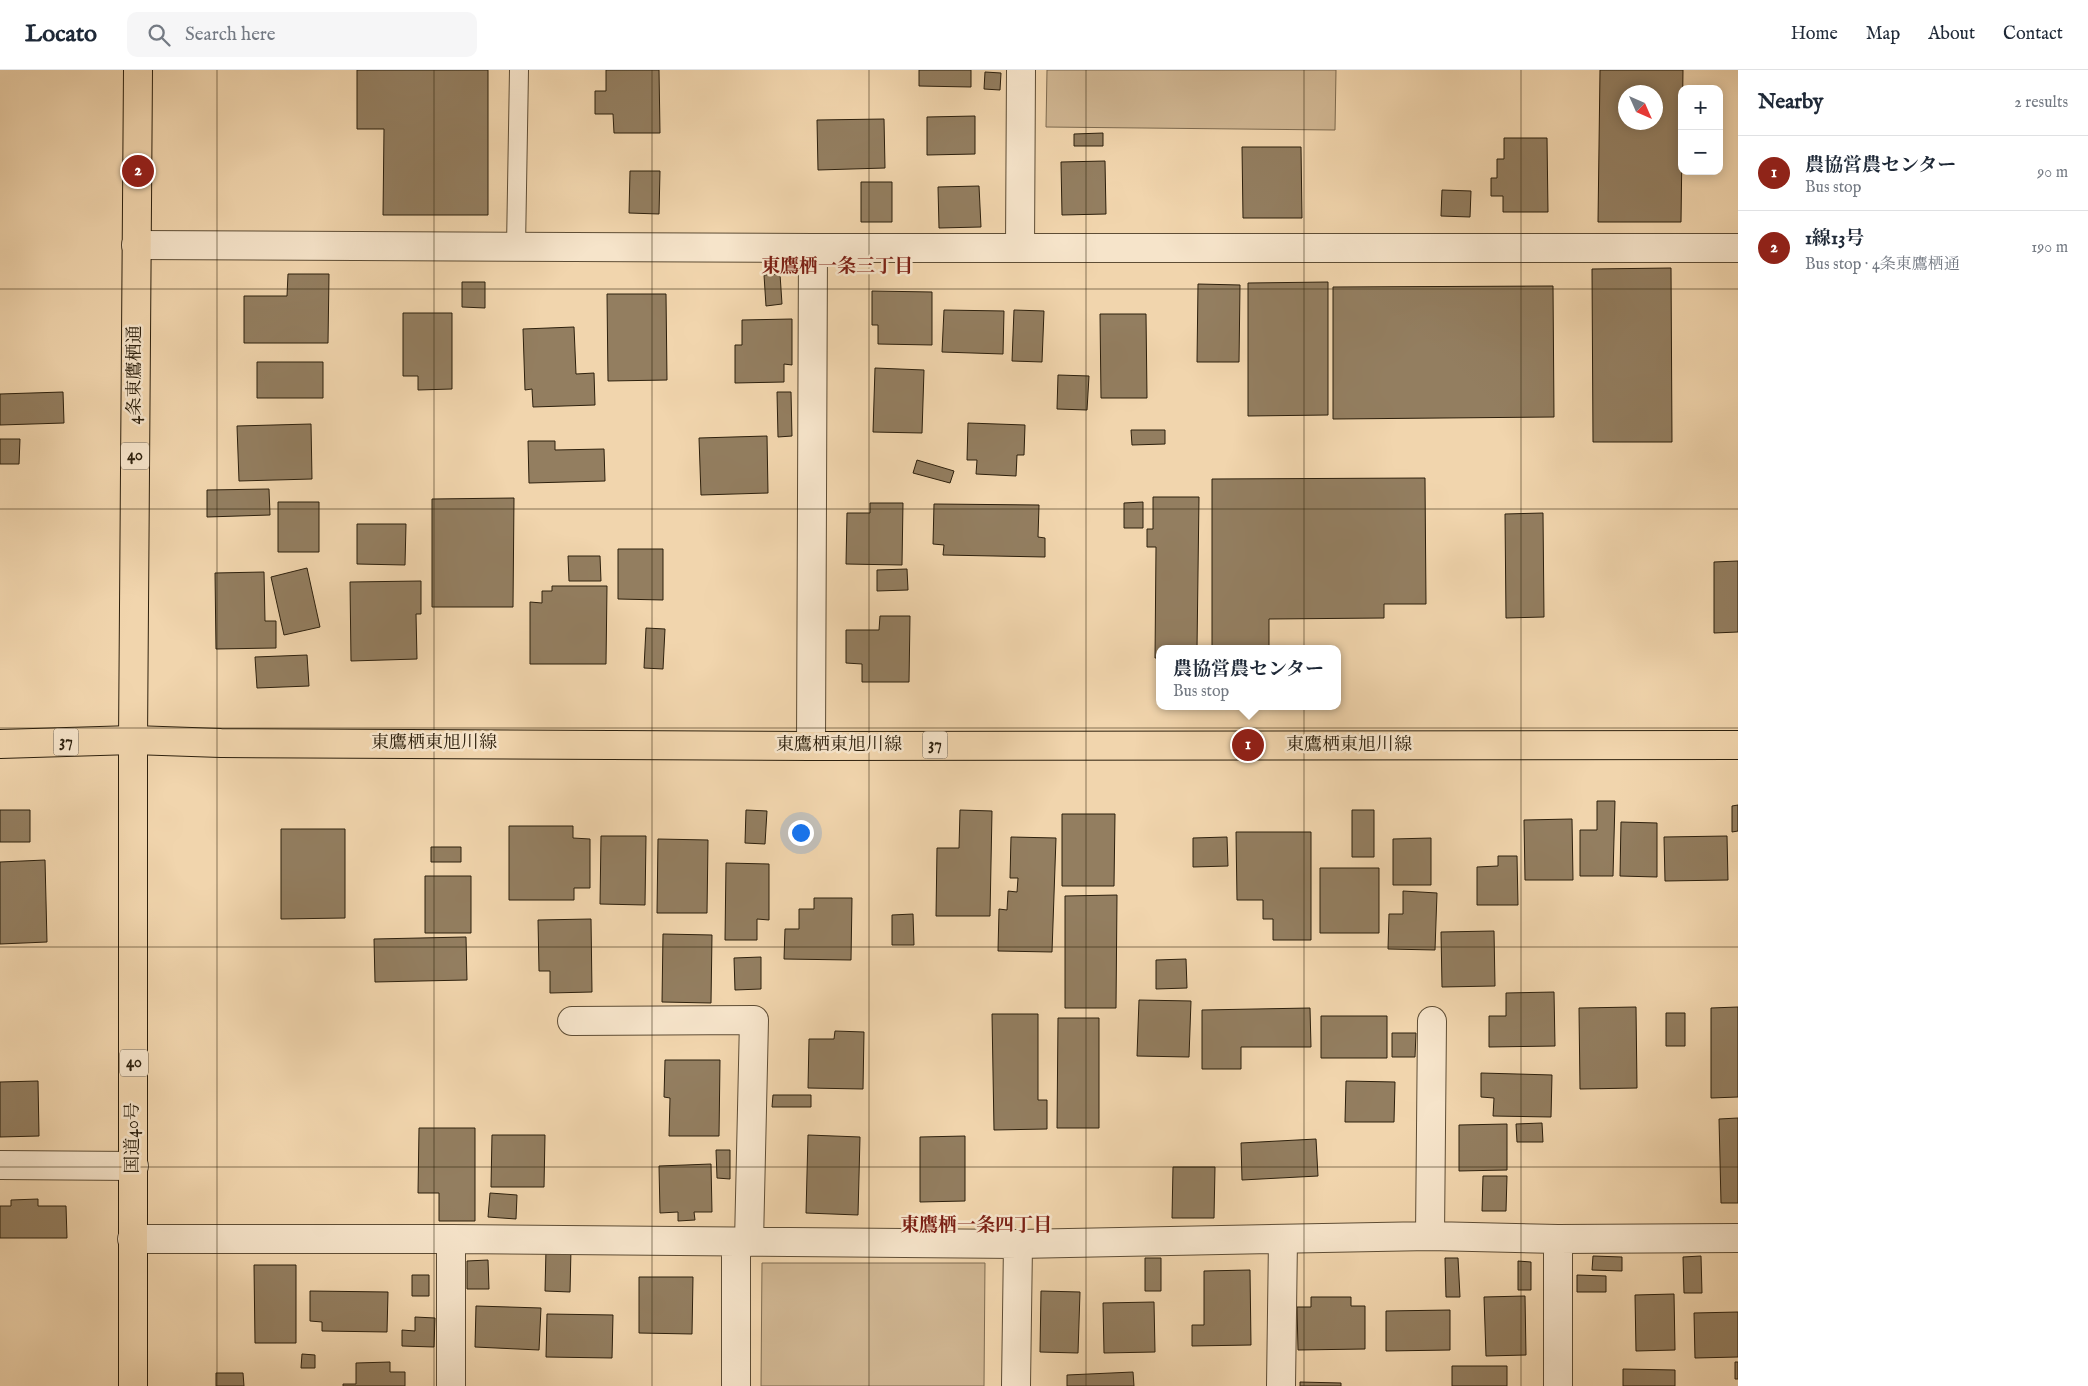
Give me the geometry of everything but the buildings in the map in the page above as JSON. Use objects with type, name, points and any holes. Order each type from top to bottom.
[{"type":"main road","name":"4条東鷹栖通","points":[[133,740],[138,70]]},
{"type":"main road","name":"東鷹栖東旭川線","points":[[0,744],[133,740],[221,743],[811,746],[1738,745]]},
{"type":"main road","name":"国道40号","points":[[133,740],[133,1386]]},
{"type":"street","points":[[1020,248],[1021,70]]},
{"type":"street","points":[[136,245],[813,248],[1738,248]]},
{"type":"street","points":[[811,746],[813,248]]},
{"type":"street","points":[[572,1022],[754,1020],[736,1386]]},
{"type":"street","points":[[1430,1236],[1432,1021]]},
{"type":"street","points":[[0,1165],[134,1166]]},
{"type":"street","points":[[132,1239],[451,1239],[1018,1244],[1430,1236],[1558,1239],[1738,1238]]},
{"type":"street","points":[[451,1239],[451,1386]]},
{"type":"street","points":[[1558,1239],[1558,1386]]},
{"type":"street","points":[[1281,1386],[1283,1240]]},
{"type":"street","points":[[1016,1386],[1018,1244]]},
{"type":"lane","points":[[516,246],[519,70]]},
{"type":"shaded area","points":[[1047,70],[1336,70],[1335,130],[1046,127]]},
{"type":"shaded area","points":[[762,1263],[985,1263],[984,1386],[761,1386]]},
{"type":"place","name":"1線13号","points":[[138,171]]},
{"type":"place","name":"農協営農センター","points":[[1248,745]]},
{"type":"district","name":"東鷹栖一条三丁目","points":[[837,267]]},
{"type":"district","name":"東鷹栖一条四丁目","points":[[976,1226]]}]
